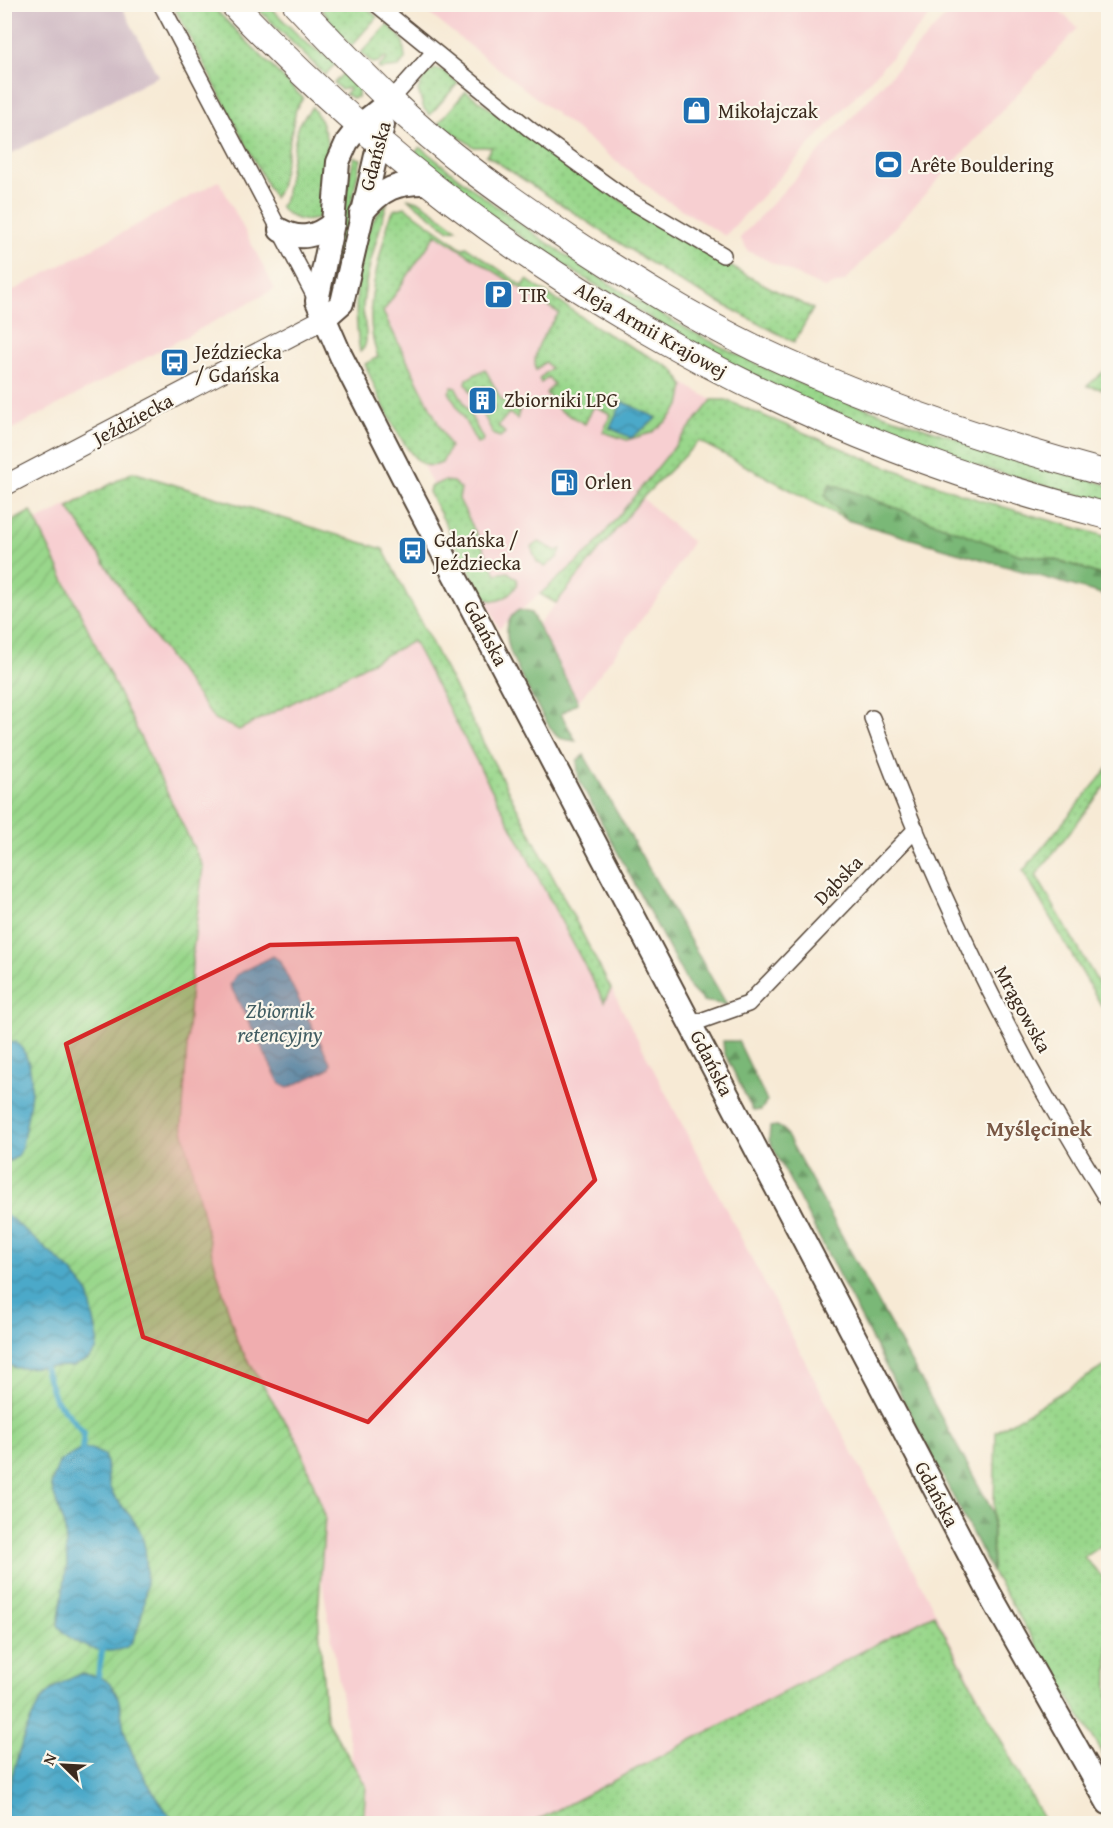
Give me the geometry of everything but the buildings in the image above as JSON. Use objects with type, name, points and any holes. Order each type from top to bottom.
[{"type":"main road","name":"Aleja Armii Krajowej","points":[[233,4],[309,81],[430,183],[527,255],[672,345],[761,391],[910,455],[1027,494],[1108,516]]},
{"type":"main road","name":"Aleja Armii Krajowej","points":[[296,4],[390,101],[466,165],[519,205],[627,276],[726,333],[798,367],[915,413],[998,442],[1108,474]]},
{"type":"main road","name":"Gdańska","points":[[321,310],[342,303],[360,215],[369,132],[390,101]]},
{"type":"main road","name":"Gdańska","points":[[369,132],[347,142],[338,162],[333,223],[321,310],[341,356],[991,1596],[1108,1803]]},
{"type":"main road","points":[[360,215],[382,192],[405,184],[430,183]]},
{"type":"main road","points":[[280,230],[297,237],[307,237],[325,230],[333,223]]},
{"type":"street","name":"Gdańska","points":[[161,4],[321,310]]},
{"type":"street","points":[[376,4],[433,53],[531,130],[621,195],[723,255]]},
{"type":"street","points":[[390,101],[433,53]]},
{"type":"street","name":"Jeździecka","points":[[4,486],[321,310]]},
{"type":"street","points":[[872,718],[916,829]]},
{"type":"street","name":"Dąbska","points":[[692,1024],[748,1004],[916,829]]},
{"type":"street","name":"Mrągowska","points":[[916,829],[972,960],[1080,1156],[1108,1201]]},
{"type":"highlighted area","points":[[517,939],[595,1180],[368,1422],[143,1337],[66,1044],[270,945]]},
{"type":"shaded area","points":[[5,4],[121,5],[158,76],[5,157]]},
{"type":"shaded area","name":"Mikołajczak","points":[[418,5],[940,5],[725,236],[663,198]]},
{"type":"shaded area","points":[[956,5],[1053,5],[1078,28],[845,281],[824,288],[748,251],[740,238]]},
{"type":"shaded area","points":[[219,181],[275,289],[5,433],[5,295]]},
{"type":"shaded area","points":[[436,233],[559,314],[587,327],[712,400],[591,550],[499,629],[421,461],[383,312]]},
{"type":"shaded area","points":[[133,472],[383,549],[1045,1823],[363,1823],[299,1444],[238,1344],[212,1254],[182,1125],[193,950],[203,867],[35,522]]},
{"type":"shaded area","points":[[642,498],[692,542],[660,595],[578,702],[538,625]]},
{"type":"green space","points":[[173,5],[211,5],[303,98],[296,109],[280,188],[274,198]]},
{"type":"green space","points":[[254,5],[268,5],[305,42],[336,63],[325,75]]},
{"type":"green space","points":[[319,5],[364,5],[377,17],[351,46],[336,30]]},
{"type":"green space","points":[[388,24],[403,40],[405,59],[399,67],[380,69],[378,68],[387,59],[385,57],[379,62],[372,63],[361,53]]},
{"type":"green space","points":[[435,69],[444,71],[458,83],[430,115],[424,109],[418,90],[426,75]]},
{"type":"green space","points":[[345,71],[359,87],[358,97],[352,98],[345,94],[349,90],[347,88],[341,90],[334,83]]},
{"type":"green space","points":[[466,91],[549,152],[634,209],[722,262],[813,309],[794,342],[673,278],[486,155],[492,147],[474,147],[439,123]]},
{"type":"green space","points":[[312,107],[322,125],[327,144],[327,197],[322,213],[317,218],[304,220],[291,216],[280,207],[285,198],[298,125]]},
{"type":"green space","points":[[420,147],[553,247],[599,277],[695,333],[795,381],[833,396],[911,424],[1108,485],[1108,504],[974,465],[815,405],[714,357],[543,253],[412,156]]},
{"type":"green space","points":[[354,157],[361,159],[335,278],[331,282],[327,278]]},
{"type":"green space","points":[[407,198],[421,202],[457,229],[449,230]]},
{"type":"green space","points":[[387,203],[366,282],[363,308],[366,344],[360,352],[356,315],[358,273],[367,233],[376,216]]},
{"type":"green space","points":[[405,207],[462,248],[467,247],[523,286],[527,280],[604,332],[673,369],[684,386],[680,406],[667,421],[651,433],[627,440],[603,432],[611,414],[594,406],[585,424],[559,410],[546,393],[554,384],[548,377],[541,383],[539,379],[551,368],[545,362],[536,370],[535,362],[541,340],[559,313],[436,234],[383,312],[450,447],[442,463],[431,466],[420,462],[397,431],[365,364],[378,357],[371,323],[376,271],[389,220],[394,210]]},
{"type":"green space","points":[[1108,368],[1108,390],[1087,386]]},
{"type":"green space","points":[[485,369],[502,401],[513,397],[520,408],[517,419],[509,413],[498,426],[505,433],[500,437],[494,435],[483,414],[495,408],[484,386],[471,393],[466,383],[467,379]]},
{"type":"green space","points":[[452,387],[456,388],[483,439],[481,443],[477,443],[449,392]]},
{"type":"green space","points":[[712,400],[726,400],[879,464],[976,499],[1108,537],[1108,578],[1065,563],[1043,557],[1020,555],[825,496],[847,520],[699,441],[642,498],[556,603],[540,594],[591,550]]},
{"type":"green space","points":[[133,472],[383,549],[611,989],[604,1002],[413,641],[239,730],[214,719],[137,613],[68,507]]},
{"type":"green space","points":[[443,481],[453,482],[461,489],[459,499],[496,574],[508,572],[517,579],[517,585],[504,598],[489,600],[480,591],[429,492],[430,487]]},
{"type":"green space","points":[[830,483],[1020,555],[1054,560],[1108,578],[1108,596],[847,520],[825,496]]},
{"type":"green space","points":[[31,511],[203,867],[193,950],[182,1125],[212,1254],[238,1344],[299,1444],[325,1516],[318,1613],[326,1719],[366,1786],[363,1823],[5,1823],[4,526]]},
{"type":"green space","points":[[539,542],[556,551],[561,549],[558,557],[545,567],[537,562],[531,547]]},
{"type":"green space","points":[[519,610],[531,613],[578,702],[561,714],[576,741],[560,738],[553,732],[516,665],[509,647],[507,631],[511,617]]},
{"type":"green space","points":[[584,755],[727,1005],[703,1001],[690,988],[579,780],[577,761]]},
{"type":"green space","points":[[1108,768],[1108,783],[1036,875],[1108,1000],[1108,1017],[1023,871]]},
{"type":"green space","points":[[723,1041],[738,1041],[767,1101],[761,1110],[753,1111],[724,1052]]},
{"type":"green space","points":[[777,1126],[784,1130],[993,1512],[992,1572],[769,1140],[770,1127]]},
{"type":"green space","points":[[1108,1364],[1108,1541],[1084,1557],[1108,1583],[1108,1762],[992,1572],[996,1432]]},
{"type":"green space","points":[[934,1614],[1045,1823],[532,1823]]},
{"type":"water","points":[[623,401],[657,418],[631,438],[610,428]]},
{"type":"water","name":"Zbiornik retencyjny","points":[[273,956],[279,960],[331,1064],[330,1068],[288,1088],[280,1084],[230,985],[236,975]]},
{"type":"water","points":[[16,1042],[24,1052],[29,1064],[31,1091],[22,1146],[18,1156],[10,1161],[5,1158],[4,1044]]},
{"type":"water","points":[[5,1213],[71,1271],[88,1292],[98,1339],[96,1351],[87,1360],[73,1366],[15,1368],[5,1362]]},
{"type":"water","points":[[82,1449],[91,1449],[104,1455],[110,1487],[138,1527],[143,1539],[146,1586],[141,1619],[131,1644],[113,1651],[102,1651],[81,1644],[64,1633],[58,1625],[67,1564],[65,1530],[51,1485],[59,1462]]},
{"type":"water","points":[[80,1674],[103,1679],[113,1688],[134,1758],[153,1792],[175,1823],[5,1823],[12,1776],[24,1738],[38,1706],[53,1689]]},
{"type":"waterway","points":[[44,1366],[55,1399],[84,1433],[82,1449]]},
{"type":"waterway","points":[[98,1676],[102,1651]]},
{"type":"place","name":"Mikołajczak","points":[[697,111]]},
{"type":"place","name":"Arête Bouldering","points":[[889,165]]},
{"type":"place","name":"TIR","points":[[498,295]]},
{"type":"place","name":"Jeździecka / Gdańska","points":[[174,363]]},
{"type":"place","name":"Zbiorniki LPG","points":[[483,400]]},
{"type":"place","name":"Orlen","points":[[564,482]]},
{"type":"place","name":"Gdańska / Jeździecka","points":[[413,551]]},
{"type":"district","name":"Myślęcinek","points":[[1039,1129]]}]
